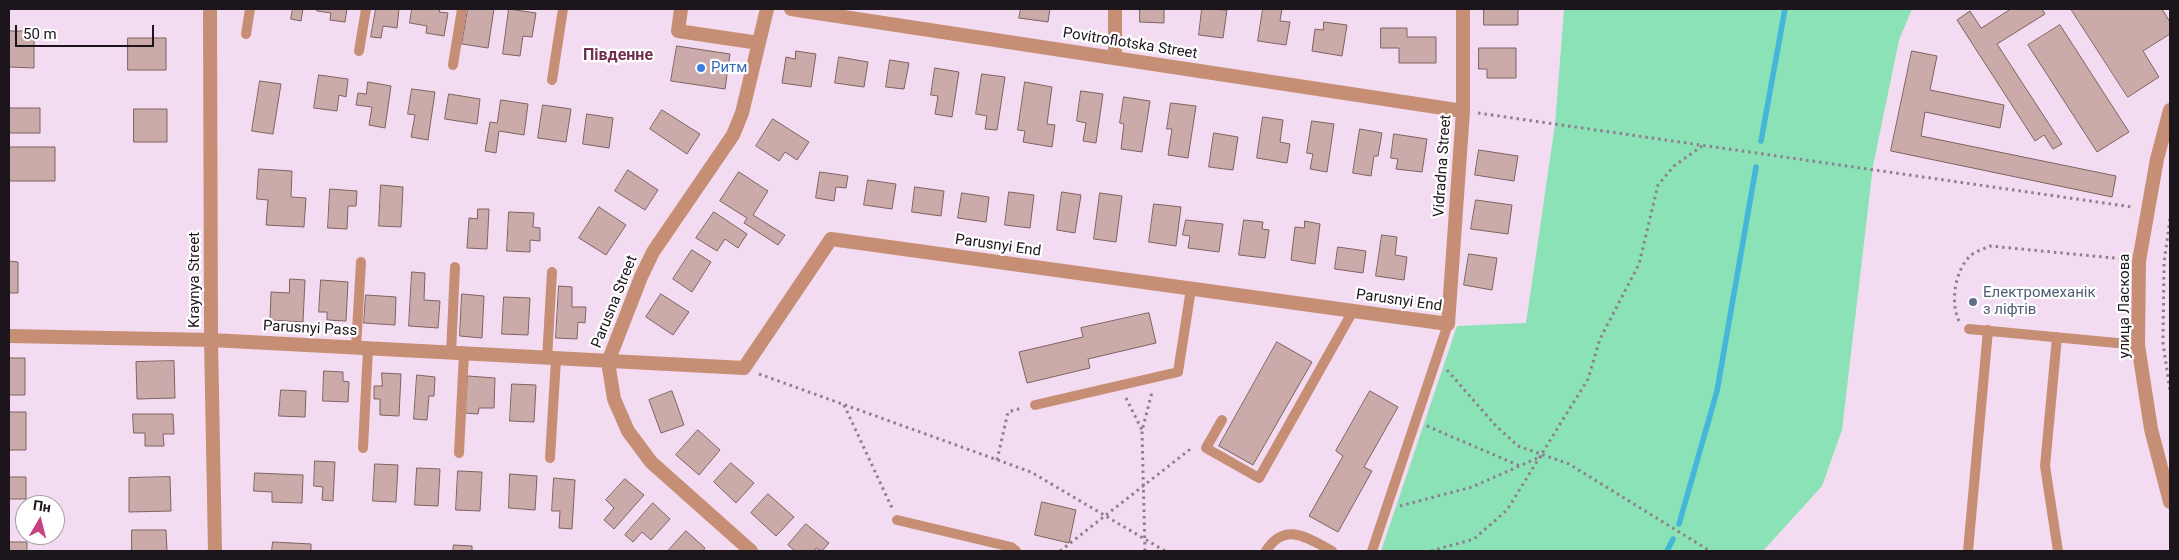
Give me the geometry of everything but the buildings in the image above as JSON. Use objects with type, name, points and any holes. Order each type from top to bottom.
[{"type":"street","name":"Kraynya Street","points":[[210,9],[214,551]]},
{"type":"street","points":[[682,9],[678,31],[759,43]]},
{"type":"street","name":"Parusna Street","points":[[751,551],[650,462],[628,431],[614,399],[608,362],[640,277],[653,252],[734,135],[742,113],[767,9]]},
{"type":"street","name":"Povitroflotska Street","points":[[791,9],[1463,111]]},
{"type":"street","points":[[1115,9],[1115,58]]},
{"type":"street","name":"Vidradna Street","points":[[1448,324],[1463,111],[1463,9]]},
{"type":"street","name":"улица Ласкова","points":[[2170,110],[2156,159],[2146,209],[2139,261],[2138,345],[2151,429],[2170,502]]},
{"type":"street","name":"Parusnyi End","points":[[744,368],[831,239],[1448,324]]},
{"type":"street","name":"Parusnyi Pass","points":[[9,336],[211,340],[608,362]]},
{"type":"street","points":[[608,362],[744,368]]},
{"type":"lane","points":[[246,34],[250,9]]},
{"type":"lane","points":[[359,51],[366,9]]},
{"type":"lane","points":[[453,65],[462,9]]},
{"type":"lane","points":[[552,80],[563,9]]},
{"type":"lane","points":[[361,262],[363,448]]},
{"type":"lane","points":[[455,267],[459,453]]},
{"type":"lane","points":[[550,458],[552,272]]},
{"type":"lane","points":[[1034,405],[1178,372],[1191,289]]},
{"type":"lane","points":[[1222,420],[1206,448],[1259,478],[1353,311]]},
{"type":"lane","points":[[1372,551],[1448,324]]},
{"type":"lane","points":[[1969,329],[2138,345]]},
{"type":"lane","points":[[1968,551],[1988,330]]},
{"type":"lane","points":[[2057,337],[2045,466],[2058,551]]},
{"type":"lane","points":[[897,520],[1011,546],[1016,551]]},
{"type":"lane","points":[[1266,551],[1279,537],[1298,534],[1332,551]]},
{"type":"path","points":[[1463,111],[2146,209]]},
{"type":"path","points":[[1431,551],[1474,539],[1507,510],[1543,455],[1588,379],[1600,339],[1639,264],[1658,185],[1674,166],[1703,146]]},
{"type":"path","points":[[2170,220],[2164,263],[2163,343],[2170,391]]},
{"type":"path","points":[[1969,329],[1959,322],[1954,311],[1958,273],[1970,255],[1990,246],[2139,261]]},
{"type":"path","points":[[1436,358],[1496,426],[1518,446],[1569,464],[1668,527],[1710,551]]},
{"type":"path","points":[[744,368],[1031,472],[1165,551]]},
{"type":"path","points":[[1145,551],[1142,431],[1156,377]]},
{"type":"path","points":[[1120,386],[1142,431]]},
{"type":"path","points":[[844,404],[897,520]]},
{"type":"path","points":[[997,460],[1008,412]]},
{"type":"path","points":[[1416,421],[1521,466]]},
{"type":"path","points":[[1060,551],[1193,447]]},
{"type":"path","points":[[1386,510],[1472,487],[1543,455]]},
{"type":"green space","points":[[1564,9],[1912,9],[1899,40],[1873,166],[1842,430],[1822,486],[1763,551],[1381,551],[1457,326],[1526,323],[1555,125]]},
{"type":"waterway","points":[[1761,141],[1785,9]]},
{"type":"waterway","points":[[1679,524],[1717,391],[1756,167]]},
{"type":"waterway","points":[[1667,551],[1673,539]]},
{"type":"place","name":"Ритм","points":[[701,68]]},
{"type":"place","name":"Електромеханік з ліфтів","points":[[1973,302]]},
{"type":"district","name":"Південне","points":[[618,56]]}]
